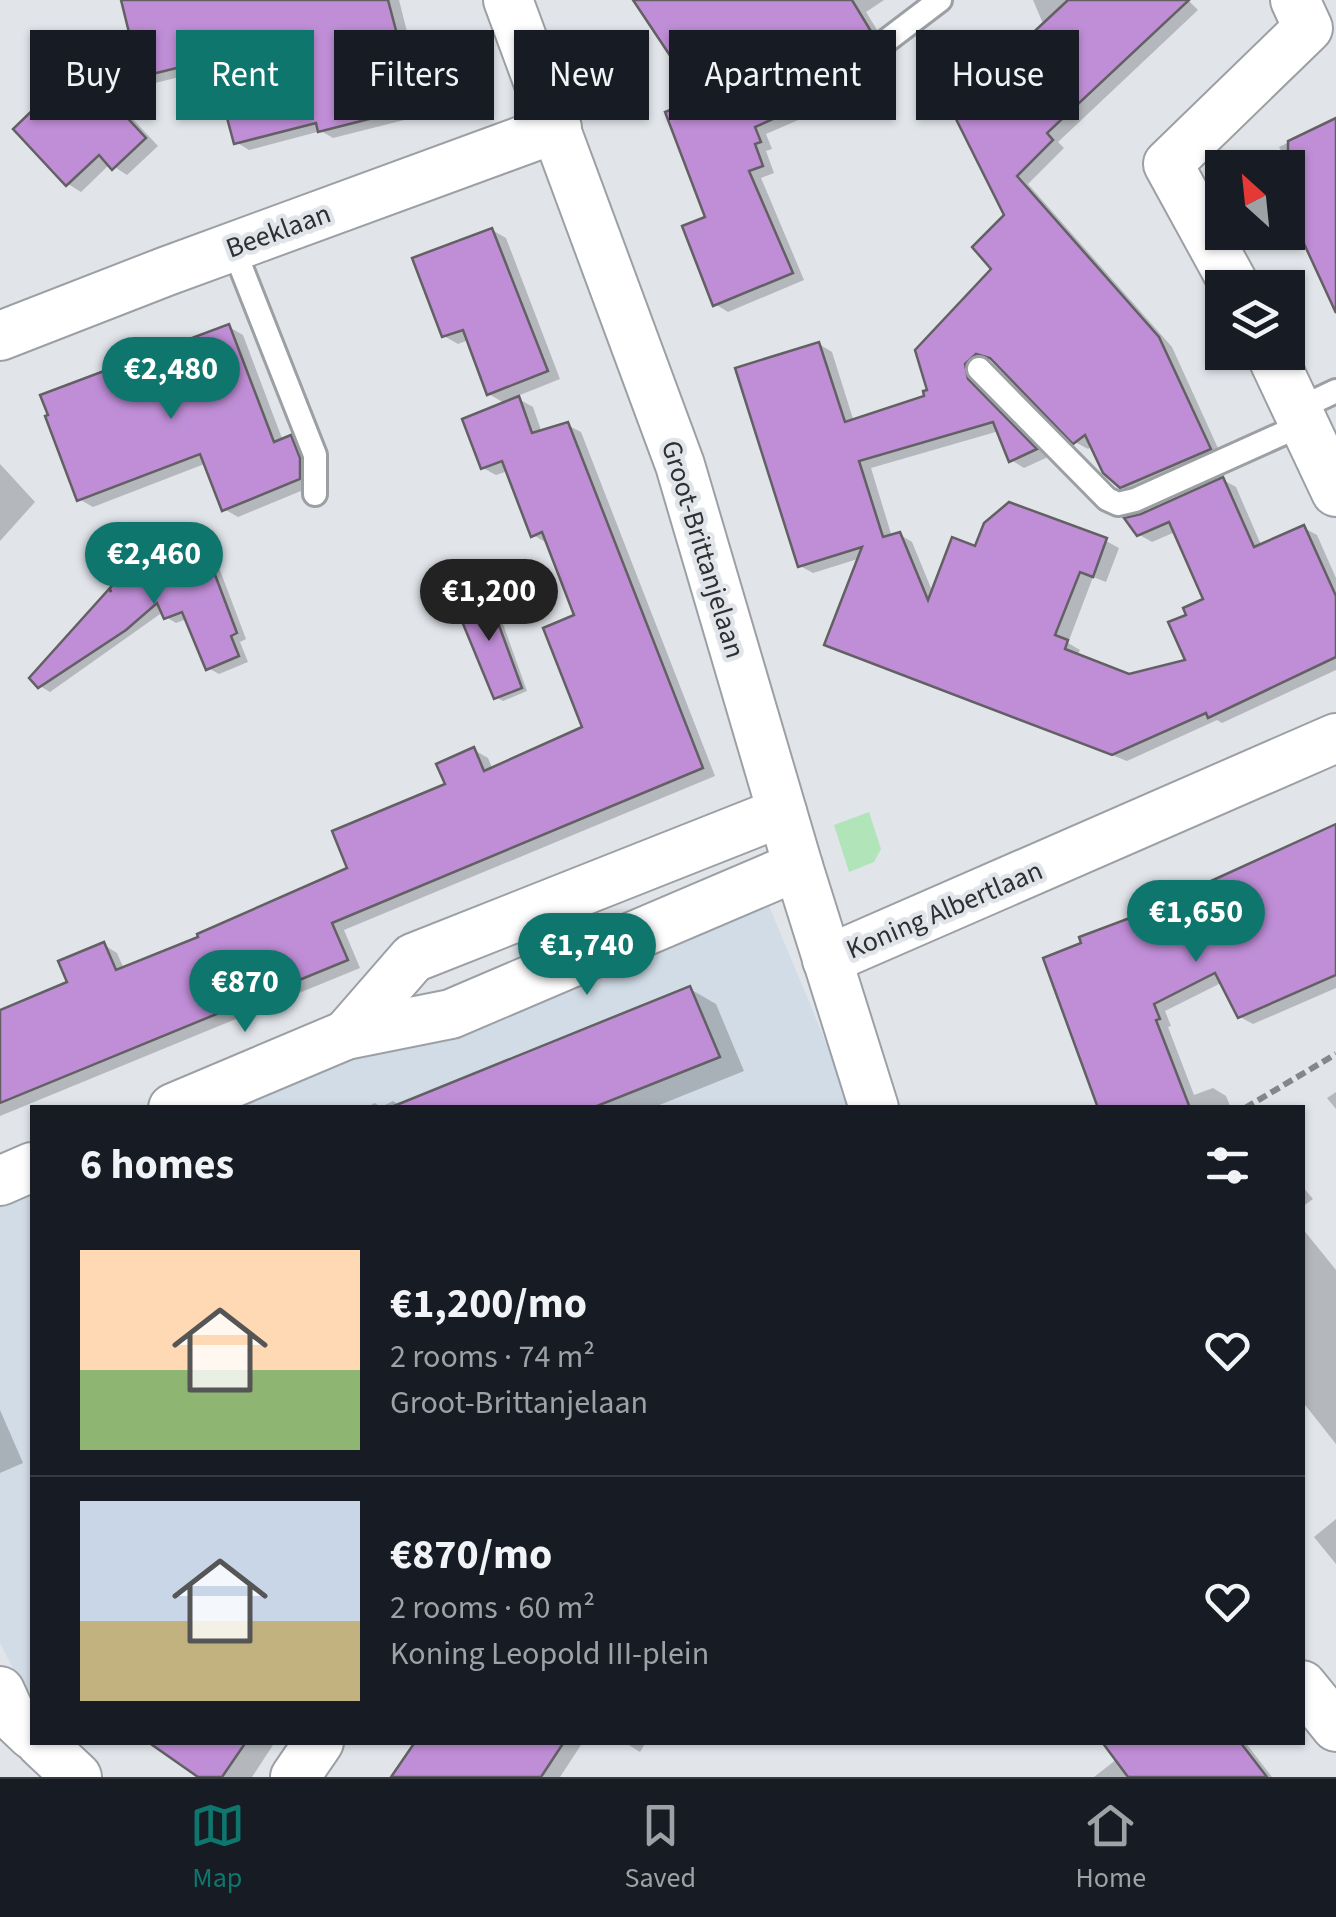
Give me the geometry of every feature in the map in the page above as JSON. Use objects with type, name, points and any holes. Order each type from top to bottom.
[{"type":"street","name":"Groot-Brittanjelaan","points":[[508,0],[680,465],[873,1105]]},
{"type":"street","points":[[1226,270],[1168,164],[1308,28],[1295,0]]},
{"type":"street","name":"Beeklaan","points":[[0,336],[557,128]]},
{"type":"street","points":[[1284,370],[1313,408],[1336,492]]},
{"type":"street","name":"Koning Albertlaan","points":[[827,960],[1336,738]]},
{"type":"street","points":[[346,1035],[413,958],[782,812]]},
{"type":"street","points":[[180,1105],[346,1035],[451,1014],[798,866]]},
{"type":"street","points":[[0,1181],[30,1168]]},
{"type":"street","points":[[1305,1689],[1336,1727]]},
{"type":"street","points":[[42,1745],[76,1777]]},
{"type":"street","points":[[295,1777],[316,1745]]},
{"type":"lane","points":[[896,32],[935,1]]},
{"type":"lane","points":[[233,247],[315,455],[316,494]]},
{"type":"lane","points":[[979,369],[1107,499],[1118,504],[1136,500],[1313,408]]},
{"type":"path","points":[[1250,1105],[1336,1054]]},
{"type":"shaded area","points":[[769,906],[852,1105],[242,1105],[357,1056],[440,1039]]},
{"type":"shaded area","points":[[30,1194],[30,1701],[0,1643],[0,1207]]},
{"type":"green space","points":[[869,812],[881,849],[874,862],[849,872],[834,825]]},
{"type":"building","points":[[121,0],[388,0],[396,30],[334,30],[334,120],[365,120],[318,132],[316,123],[234,144],[228,120],[314,120],[314,30],[176,30],[176,68],[156,73],[156,30],[128,30]]},
{"type":"building","points":[[633,0],[852,0],[870,30],[669,30],[669,54]]},
{"type":"building","points":[[1068,0],[1189,0],[1079,103],[1079,30],[1036,30]]},
{"type":"building","points":[[669,110],[669,120],[771,120],[755,127],[761,142],[755,144],[763,166],[749,171],[793,273],[713,306],[682,226],[705,217],[665,112]]},
{"type":"building","points":[[30,113],[30,120],[129,120],[146,138],[112,170],[99,155],[66,186],[13,129]]},
{"type":"building","points":[[1336,118],[1336,313],[1305,246],[1305,150],[1288,150],[1288,141]]},
{"type":"building","points":[[956,120],[1061,120],[1047,133],[1053,140],[1017,176],[1159,337],[1211,449],[1120,488],[1103,473],[1085,435],[1073,444],[990,358],[976,354],[965,364],[968,379],[1037,449],[1009,462],[993,422],[859,461],[883,537],[900,532],[928,600],[952,537],[975,546],[984,523],[1009,502],[1107,538],[1093,577],[1080,572],[1055,635],[1068,640],[1065,649],[1129,674],[1185,660],[1168,622],[1186,615],[1183,608],[1203,599],[1169,522],[1137,536],[1124,518],[1223,477],[1254,547],[1304,525],[1336,596],[1336,657],[1208,718],[1206,713],[1112,755],[824,645],[862,547],[798,567],[735,368],[819,342],[845,422],[924,396],[923,391],[927,390],[915,350],[991,269],[972,247],[1004,215]]},
{"type":"building","points":[[492,228],[548,371],[487,395],[463,330],[442,337],[412,258]]},
{"type":"building","points":[[229,324],[274,442],[291,435],[300,458],[300,479],[222,511],[200,454],[77,501],[40,395]]},
{"type":"building","points":[[519,396],[532,433],[568,422],[703,768],[332,923],[348,960],[0,1103],[0,1010],[67,982],[58,961],[104,942],[116,970],[198,937],[197,934],[347,868],[332,831],[445,784],[436,764],[474,747],[484,771],[582,727],[543,628],[574,615],[542,532],[531,537],[502,461],[481,469],[462,419]]},
{"type":"building","points":[[200,535],[237,633],[231,636],[239,656],[206,670],[182,612],[164,619],[157,603],[126,630],[38,688],[29,678],[109,589],[111,592],[117,580],[108,567]]},
{"type":"building","points":[[486,590],[522,688],[494,699],[454,602]]},
{"type":"building","points":[[1336,824],[1336,975],[1238,1018],[1215,973],[1154,1004],[1160,1019],[1156,1020],[1189,1105],[1097,1105],[1043,958],[1081,943],[1079,937],[1202,891],[1200,886]]},
{"type":"building","points":[[690,986],[720,1057],[600,1105],[396,1105]]},
{"type":"building","points":[[152,1745],[244,1745],[222,1777],[198,1777]]},
{"type":"building","points":[[413,1745],[562,1745],[541,1777],[391,1777]]},
{"type":"building","points":[[1104,1745],[1242,1745],[1267,1777],[1128,1777]]}]
